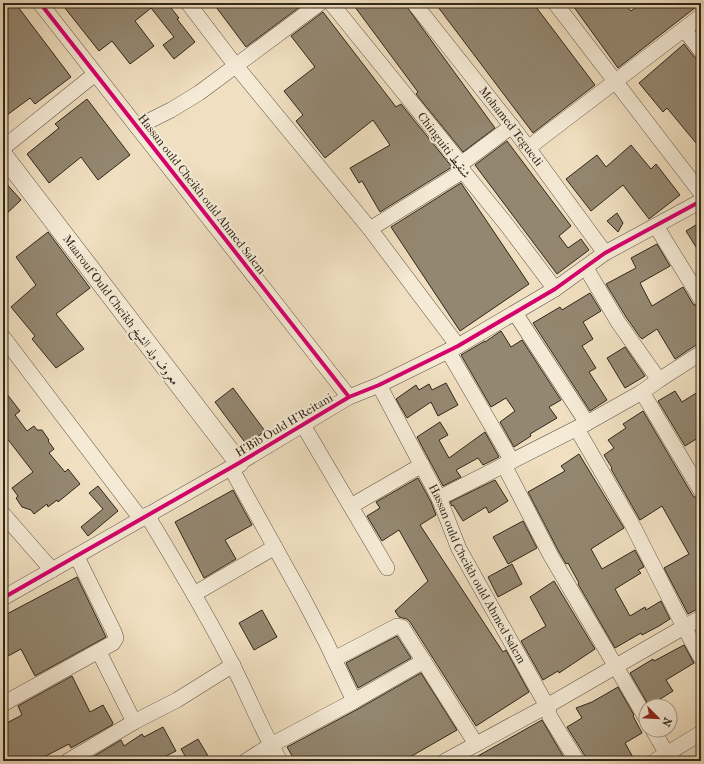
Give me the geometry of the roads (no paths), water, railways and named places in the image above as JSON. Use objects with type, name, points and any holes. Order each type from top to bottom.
[{"type":"street","name":"Hassan ould Cheikh ould Ahmed Salem","points":[[40,3],[349,397]]},
{"type":"street","points":[[188,3],[236,66],[370,229],[453,349],[551,556],[638,704]]},
{"type":"street","points":[[137,127],[171,110],[199,93],[320,3]]},
{"type":"street","name":"Chinguiti شنقيط","points":[[331,3],[433,129],[555,289]]},
{"type":"street","name":"Mohamed Teguedi","points":[[414,3],[512,126],[605,253]]},
{"type":"street","points":[[555,3],[701,193]]},
{"type":"street","points":[[528,148],[701,16]]},
{"type":"street","points":[[684,29],[701,51]]},
{"type":"street","points":[[3,148],[95,74]]},
{"type":"street","points":[[370,229],[462,168],[512,126]]},
{"type":"street","name":"Maarouf Ould Cheikh معروف ولد الشيخ","points":[[3,155],[235,466]]},
{"type":"street","name":"H'Bib Ould H'Reitani","points":[[3,598],[235,466],[349,397],[453,349],[555,289],[605,253],[701,201]]},
{"type":"street","points":[[656,226],[701,299]]},
{"type":"street","points":[[586,268],[618,322],[658,380]]},
{"type":"street","points":[[515,313],[582,426],[701,658]]},
{"type":"street","points":[[3,338],[144,517],[194,594],[233,665],[280,761]]},
{"type":"street","points":[[439,498],[582,426],[642,392],[701,353]]},
{"type":"street","name":"Hassan ould Cheikh ould Ahmed Salem","points":[[379,384],[439,498],[459,549],[547,706],[550,717],[577,761]]},
{"type":"street","points":[[642,392],[701,491]]},
{"type":"street","points":[[303,425],[387,568]]},
{"type":"street","points":[[235,466],[354,701]]},
{"type":"street","points":[[351,506],[422,466]]},
{"type":"street","points":[[3,514],[52,570]]},
{"type":"street","points":[[194,594],[275,547]]},
{"type":"street","points":[[3,704],[113,644],[116,638],[114,632],[77,557]]},
{"type":"street","points":[[445,761],[617,667],[701,618]]},
{"type":"street","points":[[334,659],[397,626],[404,628],[476,744]]},
{"type":"street","points":[[99,652],[134,722]]},
{"type":"street","points":[[246,761],[271,745],[354,701],[424,661]]},
{"type":"street","points":[[68,761],[134,722],[177,700],[233,665]]},
{"type":"street","points":[[656,738],[664,759],[701,733]]}]
